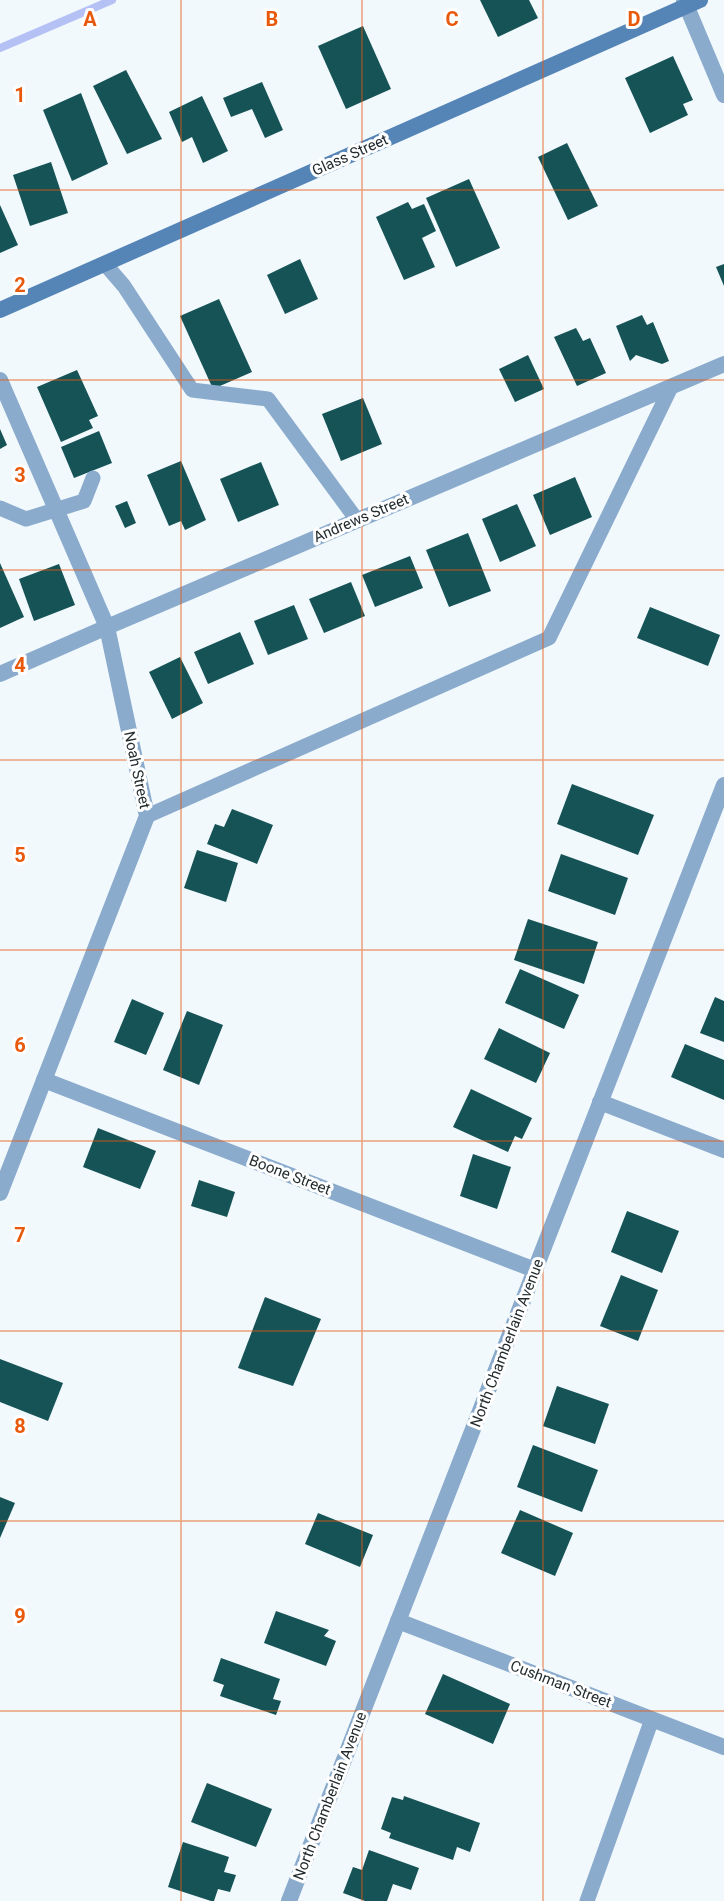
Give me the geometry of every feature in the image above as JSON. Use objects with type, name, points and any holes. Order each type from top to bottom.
[{"type":"main road","name":"Glass Street","points":[[0,310],[690,2]]},
{"type":"street","points":[[690,2],[724,95]]},
{"type":"street","name":"Andrews Street","points":[[0,674],[724,364]]},
{"type":"street","name":"Noah Street","points":[[0,380],[107,627],[147,816],[0,1193]]},
{"type":"street","name":"North Chamberlain Avenue","points":[[289,1901],[724,785]]},
{"type":"street","name":"Boone Street","points":[[44,1080],[535,1270]]},
{"type":"street","points":[[600,1102],[724,1150]]},
{"type":"street","name":"Cushman Street","points":[[398,1621],[724,1747]]},
{"type":"lane","points":[[105,265],[124,286],[192,390],[268,399],[357,520]]},
{"type":"lane","points":[[147,816],[549,638],[671,387]]},
{"type":"lane","points":[[0,508],[26,519],[84,501],[93,478]]},
{"type":"lane","points":[[587,1901],[652,1719]]},
{"type":"building","points":[[480,0],[529,0],[538,18],[498,37]]},
{"type":"building","points":[[363,26],[391,89],[346,109],[318,46]]},
{"type":"building","points":[[673,56],[693,100],[683,104],[688,115],[650,133],[625,78]]},
{"type":"building","points":[[126,70],[162,139],[127,154],[93,86]]},
{"type":"building","points":[[262,82],[283,130],[265,138],[252,109],[231,117],[223,98]]},
{"type":"building","points":[[81,93],[108,164],[72,181],[43,110]]},
{"type":"building","points":[[202,96],[228,151],[203,163],[192,137],[182,142],[169,112]]},
{"type":"building","points":[[567,143],[598,206],[568,220],[538,157]]},
{"type":"building","points":[[51,162],[68,213],[30,226],[13,175]]},
{"type":"building","points":[[469,179],[500,248],[456,267],[426,198]]},
{"type":"building","points":[[408,202],[412,209],[424,204],[436,231],[422,238],[435,267],[404,280],[376,217]]},
{"type":"building","points":[[0,205],[18,245],[0,253]]},
{"type":"building","points":[[300,259],[318,299],[285,314],[267,275]]},
{"type":"building","points":[[724,264],[724,286],[716,267]]},
{"type":"building","points":[[219,299],[252,372],[213,389],[180,316]]},
{"type":"building","points":[[642,315],[647,325],[653,322],[669,361],[662,364],[636,355],[630,361],[616,326]]},
{"type":"building","points":[[576,328],[583,341],[590,338],[606,373],[577,386],[554,337]]},
{"type":"building","points":[[528,355],[544,389],[515,402],[499,369]]},
{"type":"building","points":[[77,370],[98,416],[89,420],[93,428],[61,442],[37,387]]},
{"type":"building","points":[[363,398],[382,444],[341,461],[322,414]]},
{"type":"building","points":[[0,429],[7,445],[0,449]]},
{"type":"building","points":[[99,431],[112,463],[74,478],[61,447]]},
{"type":"building","points":[[181,461],[206,520],[185,530],[181,521],[169,526],[147,475]]},
{"type":"building","points":[[261,462],[279,505],[238,522],[220,479]]},
{"type":"building","points":[[575,477],[592,517],[550,535],[533,495]]},
{"type":"building","points":[[127,501],[136,523],[125,528],[115,506]]},
{"type":"building","points":[[517,504],[536,546],[500,562],[482,519]]},
{"type":"building","points":[[468,533],[491,591],[449,607],[426,550]]},
{"type":"building","points":[[410,556],[423,588],[375,607],[362,575]]},
{"type":"building","points":[[0,563],[24,617],[0,628]]},
{"type":"building","points":[[59,564],[75,605],[34,621],[19,579]]},
{"type":"building","points":[[351,582],[365,616],[324,633],[309,599]]},
{"type":"building","points":[[294,605],[308,639],[268,655],[254,621]]},
{"type":"building","points":[[650,607],[720,635],[708,666],[637,638]]},
{"type":"building","points":[[240,632],[254,664],[208,684],[194,652]]},
{"type":"building","points":[[180,657],[203,703],[172,719],[149,672]]},
{"type":"building","points":[[572,784],[654,815],[638,855],[557,824]]},
{"type":"building","points":[[232,809],[273,825],[257,864],[207,844],[215,824],[224,827]]},
{"type":"building","points":[[197,850],[238,863],[226,902],[184,888]]},
{"type":"building","points":[[561,854],[628,878],[615,915],[548,891]]},
{"type":"building","points":[[528,919],[598,942],[584,984],[514,960]]},
{"type":"building","points":[[520,969],[579,995],[564,1029],[505,1003]]},
{"type":"building","points":[[715,997],[724,1001],[724,1042],[700,1033]]},
{"type":"building","points":[[132,999],[164,1013],[146,1055],[114,1042]]},
{"type":"building","points":[[187,1011],[223,1025],[199,1085],[163,1070]]},
{"type":"building","points":[[499,1028],[550,1053],[536,1083],[484,1059]]},
{"type":"building","points":[[685,1044],[724,1060],[724,1100],[671,1077]]},
{"type":"building","points":[[471,1089],[532,1118],[522,1139],[515,1136],[508,1152],[453,1127]]},
{"type":"building","points":[[98,1128],[156,1151],[140,1189],[83,1167]]},
{"type":"building","points":[[473,1154],[511,1167],[497,1209],[460,1196]]},
{"type":"building","points":[[199,1180],[235,1192],[227,1217],[191,1206]]},
{"type":"building","points":[[627,1211],[679,1231],[662,1273],[611,1252]]},
{"type":"building","points":[[621,1275],[658,1290],[638,1341],[600,1326]]},
{"type":"building","points":[[265,1297],[321,1319],[293,1386],[238,1368]]},
{"type":"building","points":[[0,1359],[63,1383],[48,1421],[0,1402]]},
{"type":"building","points":[[557,1386],[609,1404],[595,1444],[543,1426]]},
{"type":"building","points":[[533,1445],[598,1470],[582,1512],[517,1487]]},
{"type":"building","points":[[0,1497],[15,1503],[0,1538]]},
{"type":"building","points":[[520,1510],[573,1533],[555,1576],[501,1553]]},
{"type":"building","points":[[318,1513],[373,1535],[360,1567],[305,1544]]},
{"type":"building","points":[[276,1611],[329,1630],[324,1636],[336,1641],[326,1666],[264,1643]]},
{"type":"building","points":[[221,1658],[280,1679],[273,1699],[281,1701],[276,1715],[220,1696],[224,1685],[213,1681]]},
{"type":"building","points":[[443,1674],[510,1704],[493,1744],[425,1714]]},
{"type":"building","points":[[207,1783],[272,1809],[256,1847],[191,1822]]},
{"type":"building","points":[[404,1796],[480,1823],[470,1852],[457,1847],[453,1860],[389,1838],[391,1833],[381,1829],[392,1797],[403,1800]]},
{"type":"building","points":[[183,1842],[229,1857],[224,1872],[236,1875],[230,1892],[218,1889],[214,1901],[211,1901],[168,1887]]},
{"type":"building","points":[[369,1850],[419,1868],[411,1890],[393,1884],[387,1901],[365,1901],[343,1893],[353,1867],[362,1870]]},
{"type":"waterway","points":[[0,48],[112,0]]}]
